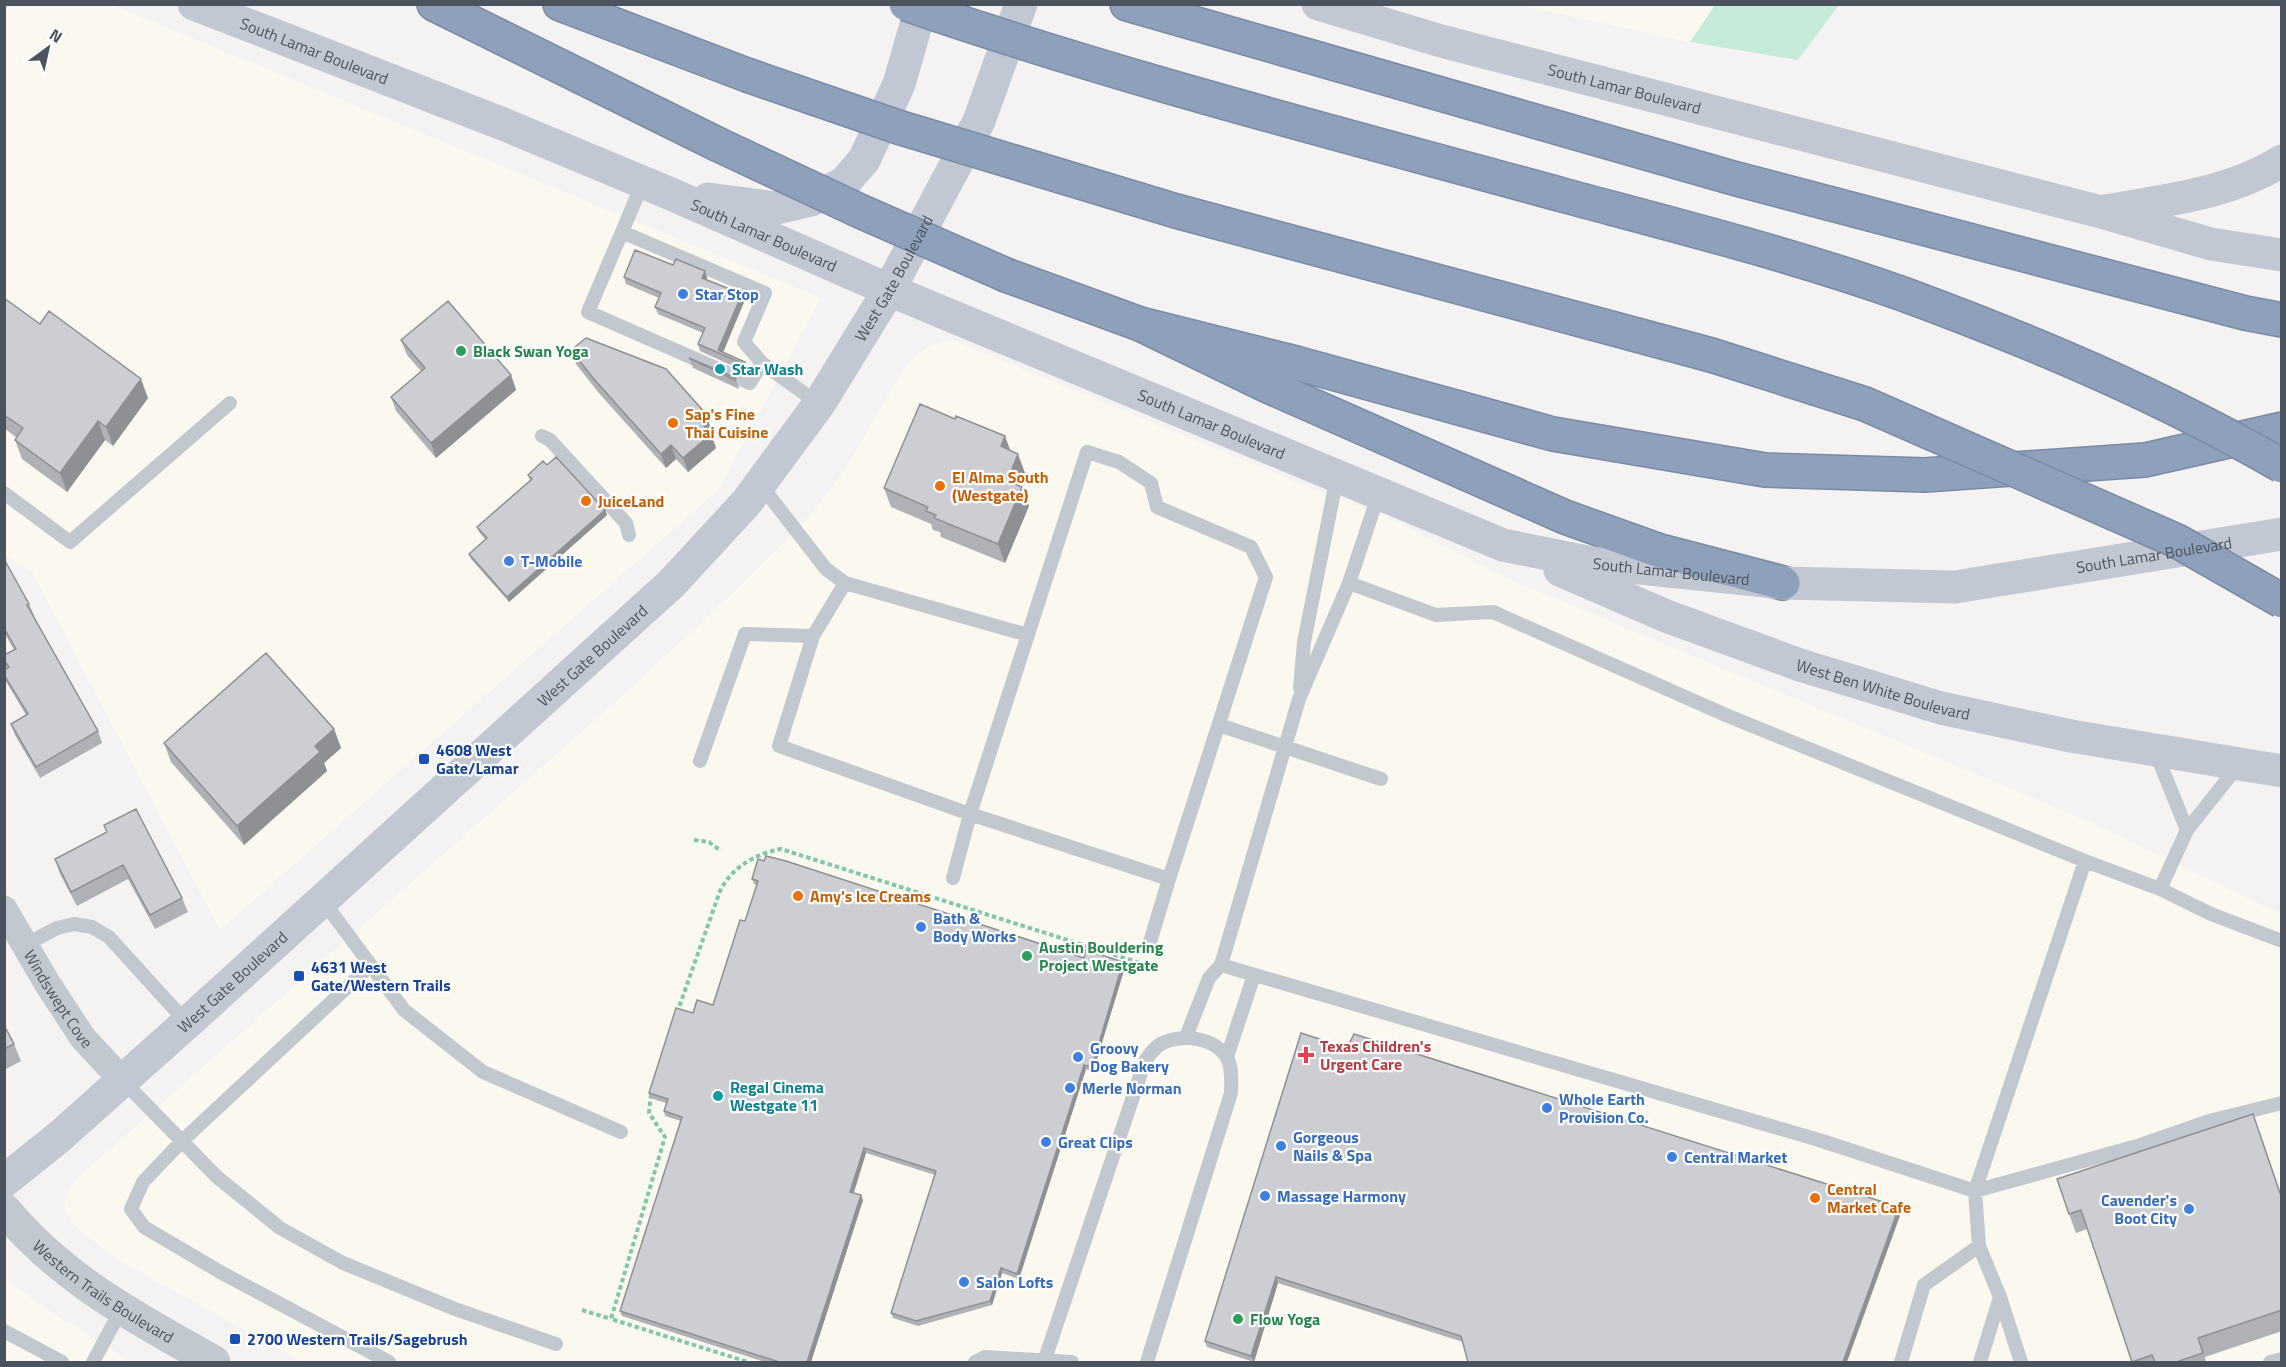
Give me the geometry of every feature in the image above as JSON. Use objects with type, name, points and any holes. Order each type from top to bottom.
[{"type":"highway","points":[[434,4],[717,144],[862,212],[1006,275],[1140,324],[1268,386],[1565,517],[1660,551],[1783,584]]},
{"type":"highway","points":[[560,4],[747,75],[898,127],[1176,211],[1711,355],[1865,404],[2177,541],[2282,601]]},
{"type":"highway","points":[[906,4],[1084,62],[1743,244],[1900,294],[2080,363],[2228,434],[2282,466]]},
{"type":"highway","points":[[1127,4],[1745,181],[2245,313],[2282,320]]},
{"type":"highway","points":[[1140,324],[1296,363],[1553,434],[1765,470],[1925,475],[2145,459],[2282,429]]},
{"type":"main road","name":"South Lamar Boulevard","points":[[194,4],[503,124],[657,188],[889,290],[1503,545],[1592,563],[1783,584],[1955,586],[2282,534]]},
{"type":"main road","points":[[657,188],[777,208],[811,200],[844,183],[864,160],[899,84],[922,4]]},
{"type":"main road","name":"West Gate Boulevard","points":[[4,1181],[58,1138],[123,1081],[671,584],[711,543],[760,484],[819,404],[889,290],[979,121],[1021,4]]},
{"type":"main road","name":"South Lamar Boulevard","points":[[1318,4],[1442,41],[2101,212],[2211,244],[2282,255]]},
{"type":"main road","points":[[2101,212],[2228,187],[2282,161]]},
{"type":"main road","name":"West Ben White Boulevard","points":[[1503,545],[1666,616],[1800,665],[1941,708],[2071,736],[2238,766],[2282,771]]},
{"type":"street","name":"Windswept Cove","points":[[4,909],[47,983],[83,1038],[123,1081]]},
{"type":"street","name":"Western Trails Boulevard","points":[[4,1209],[39,1248],[91,1290],[121,1310],[214,1362]]},
{"type":"lane","points":[[657,188],[622,232],[588,312],[750,382],[762,363]]},
{"type":"lane","points":[[622,232],[765,293],[744,342],[762,363],[819,404]]},
{"type":"lane","points":[[4,493],[70,542],[230,403]]},
{"type":"lane","points":[[542,436],[550,440],[626,523],[629,535]]},
{"type":"lane","points":[[953,878],[970,814],[1087,452],[1119,462],[1150,483],[1157,507],[1251,547],[1266,577],[1150,942]]},
{"type":"lane","points":[[1299,699],[1304,642],[1337,477]]},
{"type":"lane","points":[[760,484],[825,569],[845,583],[1028,635]]},
{"type":"lane","points":[[1186,1037],[1209,978],[1221,965],[1299,699],[1349,583],[1379,493]]},
{"type":"lane","points":[[845,583],[813,636],[778,746],[970,814],[1169,879]]},
{"type":"lane","points":[[1349,583],[1436,615],[1493,612],[1728,716],[2085,861],[2160,889],[2211,914],[2282,941]]},
{"type":"lane","points":[[700,761],[745,634],[813,636]]},
{"type":"lane","points":[[1219,725],[1381,779]]},
{"type":"lane","points":[[2155,751],[2187,830]]},
{"type":"lane","points":[[2160,889],[2187,830],[2238,766]]},
{"type":"lane","points":[[2021,1362],[2000,1297],[1979,1246],[1975,1191],[2085,861]]},
{"type":"lane","points":[[322,901],[404,1010],[483,1072],[621,1132]]},
{"type":"lane","points":[[26,945],[57,928],[74,924],[92,927],[109,937],[187,1023]]},
{"type":"lane","points":[[1221,965],[1819,1140],[1975,1191],[2137,1146],[2209,1121],[2282,1103]]},
{"type":"lane","points":[[370,966],[182,1141],[143,1182],[131,1209],[144,1227],[222,1273],[389,1362]]},
{"type":"lane","points":[[1147,1362],[1231,1093],[1231,1073],[1227,1057],[1254,975]]},
{"type":"lane","points":[[1044,1361],[1144,1061],[1155,1048],[1164,1042],[1186,1037],[1212,1043],[1227,1057]]},
{"type":"lane","points":[[123,1081],[217,1177],[280,1228],[343,1263],[455,1309],[556,1344]]},
{"type":"lane","points":[[1901,1362],[1924,1285],[1979,1246]]},
{"type":"lane","points":[[1980,1362],[2000,1297]]},
{"type":"lane","points":[[97,1361],[121,1310]]},
{"type":"lane","points":[[4,1331],[62,1362]]},
{"type":"lane","points":[[975,1362],[985,1357],[1072,1362]]},
{"type":"lane","points":[[2270,1362],[2282,1359]]},
{"type":"path","points":[[694,840],[709,842],[721,850]]},
{"type":"path","points":[[674,1024],[726,879],[736,868],[753,858],[781,849],[1143,964]]},
{"type":"path","points":[[611,1319],[666,1137],[649,1113],[653,1088]]},
{"type":"path","points":[[582,1310],[748,1362]]},
{"type":"shaded area","points":[[4,5],[112,5],[821,298],[718,490],[220,930],[32,572],[5,555]]},
{"type":"shaded area","points":[[1518,5],[1715,5],[1690,42]]},
{"type":"shaded area","points":[[952,340],[1320,492],[1383,515],[1499,575],[2083,819],[2281,914],[2282,1360],[2276,1362],[303,1362],[117,1259],[78,1229],[64,1210],[66,1197],[74,1181],[629,690],[737,589],[811,514],[843,473],[903,370],[916,355],[931,345]]},
{"type":"shaded area","points":[[4,1279],[59,1317],[132,1362],[5,1362]]},
{"type":"green space","points":[[1715,5],[1839,5],[1798,60],[1690,42]]},
{"type":"building","points":[[635,250],[673,265],[676,259],[705,271],[702,278],[742,294],[718,350],[745,362],[744,364],[698,344],[705,328],[655,307],[661,293],[624,277]]},
{"type":"building","points":[[4,298],[40,324],[49,311],[141,379],[106,427],[98,421],[60,473],[15,440],[23,428],[4,415]]},
{"type":"building","points":[[448,301],[511,375],[431,443],[391,397],[425,368],[401,340]]},
{"type":"building","points":[[586,338],[666,369],[706,414],[699,420],[711,434],[683,458],[671,445],[661,454],[571,350]]},
{"type":"building","points":[[689,358],[736,378],[735,380]]},
{"type":"building","points":[[920,404],[1005,436],[1001,446],[1018,454],[1007,481],[1022,487],[998,544],[934,518],[936,515],[926,511],[928,507],[884,488]]},
{"type":"building","points":[[556,457],[605,510],[507,597],[469,554],[487,538],[477,527],[532,479],[528,475],[543,461],[547,465]]},
{"type":"building","points":[[4,559],[29,604],[27,605],[98,731],[36,767],[11,724],[28,714],[4,675],[4,670],[9,667],[4,660],[4,655],[16,649],[4,628]]},
{"type":"building","points":[[266,653],[334,729],[315,746],[320,752],[237,826],[164,743]]},
{"type":"building","points":[[136,809],[182,898],[150,915],[123,865],[71,892],[55,859],[107,832],[104,825]]},
{"type":"building","points":[[766,856],[1084,958],[1086,950],[1123,962],[1092,1067],[1084,1065],[1017,1274],[1001,1268],[990,1301],[916,1321],[891,1313],[936,1171],[864,1148],[850,1192],[861,1195],[807,1362],[779,1362],[620,1311],[682,1117],[664,1111],[668,1099],[649,1093],[676,1008],[693,1013],[697,1000],[713,1005],[740,920],[745,921],[758,881],[752,879],[758,859],[764,861]]},
{"type":"building","points":[[4,1025],[14,1044],[4,1049]]},
{"type":"building","points":[[1301,1033],[1347,1048],[1354,1034],[1899,1207],[1843,1362],[1468,1362],[1461,1336],[1276,1277],[1251,1356],[1205,1341]]},
{"type":"building","points":[[2253,1114],[2282,1199],[2282,1310],[2198,1338],[2203,1353],[2176,1362],[2155,1362],[2152,1355],[2132,1362],[2081,1210],[2069,1214],[2057,1179]]},
{"type":"place","name":"Star Stop","points":[[683,294]]},
{"type":"place","name":"Black Swan Yoga","points":[[461,351]]},
{"type":"place","name":"Star Wash","points":[[720,369]]},
{"type":"place","name":"Sap's Fine Thai Cuisine","points":[[673,423]]},
{"type":"place","name":"El Alma South (Westgate)","points":[[940,486]]},
{"type":"place","name":"JuiceLand","points":[[586,501]]},
{"type":"place","name":"T-Mobile","points":[[509,561]]},
{"type":"place","name":"4608 West Gate/Lamar","points":[[424,759]]},
{"type":"place","name":"Amy's Ice Creams","points":[[798,896]]},
{"type":"place","name":"Bath & Body Works","points":[[921,927]]},
{"type":"place","name":"Austin Bouldering Project Westgate","points":[[1027,956]]},
{"type":"place","name":"4631 West Gate/Western Trails","points":[[299,976]]},
{"type":"place","name":"Texas Children's Urgent Care","points":[[1306,1055]]},
{"type":"place","name":"Groovy Dog Bakery","points":[[1078,1057]]},
{"type":"place","name":"Merle Norman","points":[[1070,1088]]},
{"type":"place","name":"Regal Cinema Westgate 11","points":[[718,1096]]},
{"type":"place","name":"Whole Earth Provision Co.","points":[[1547,1108]]},
{"type":"place","name":"Great Clips","points":[[1046,1142]]},
{"type":"place","name":"Gorgeous Nails & Spa","points":[[1281,1146]]},
{"type":"place","name":"Central Market","points":[[1672,1157]]},
{"type":"place","name":"Massage Harmony","points":[[1265,1196]]},
{"type":"place","name":"Central Market Cafe","points":[[1815,1198]]},
{"type":"place","name":"Cavender's Boot City","points":[[2189,1209]]},
{"type":"place","name":"Salon Lofts","points":[[964,1282]]},
{"type":"place","name":"Flow Yoga","points":[[1238,1319]]},
{"type":"place","name":"2700 Western Trails/Sagebrush","points":[[235,1339]]}]
